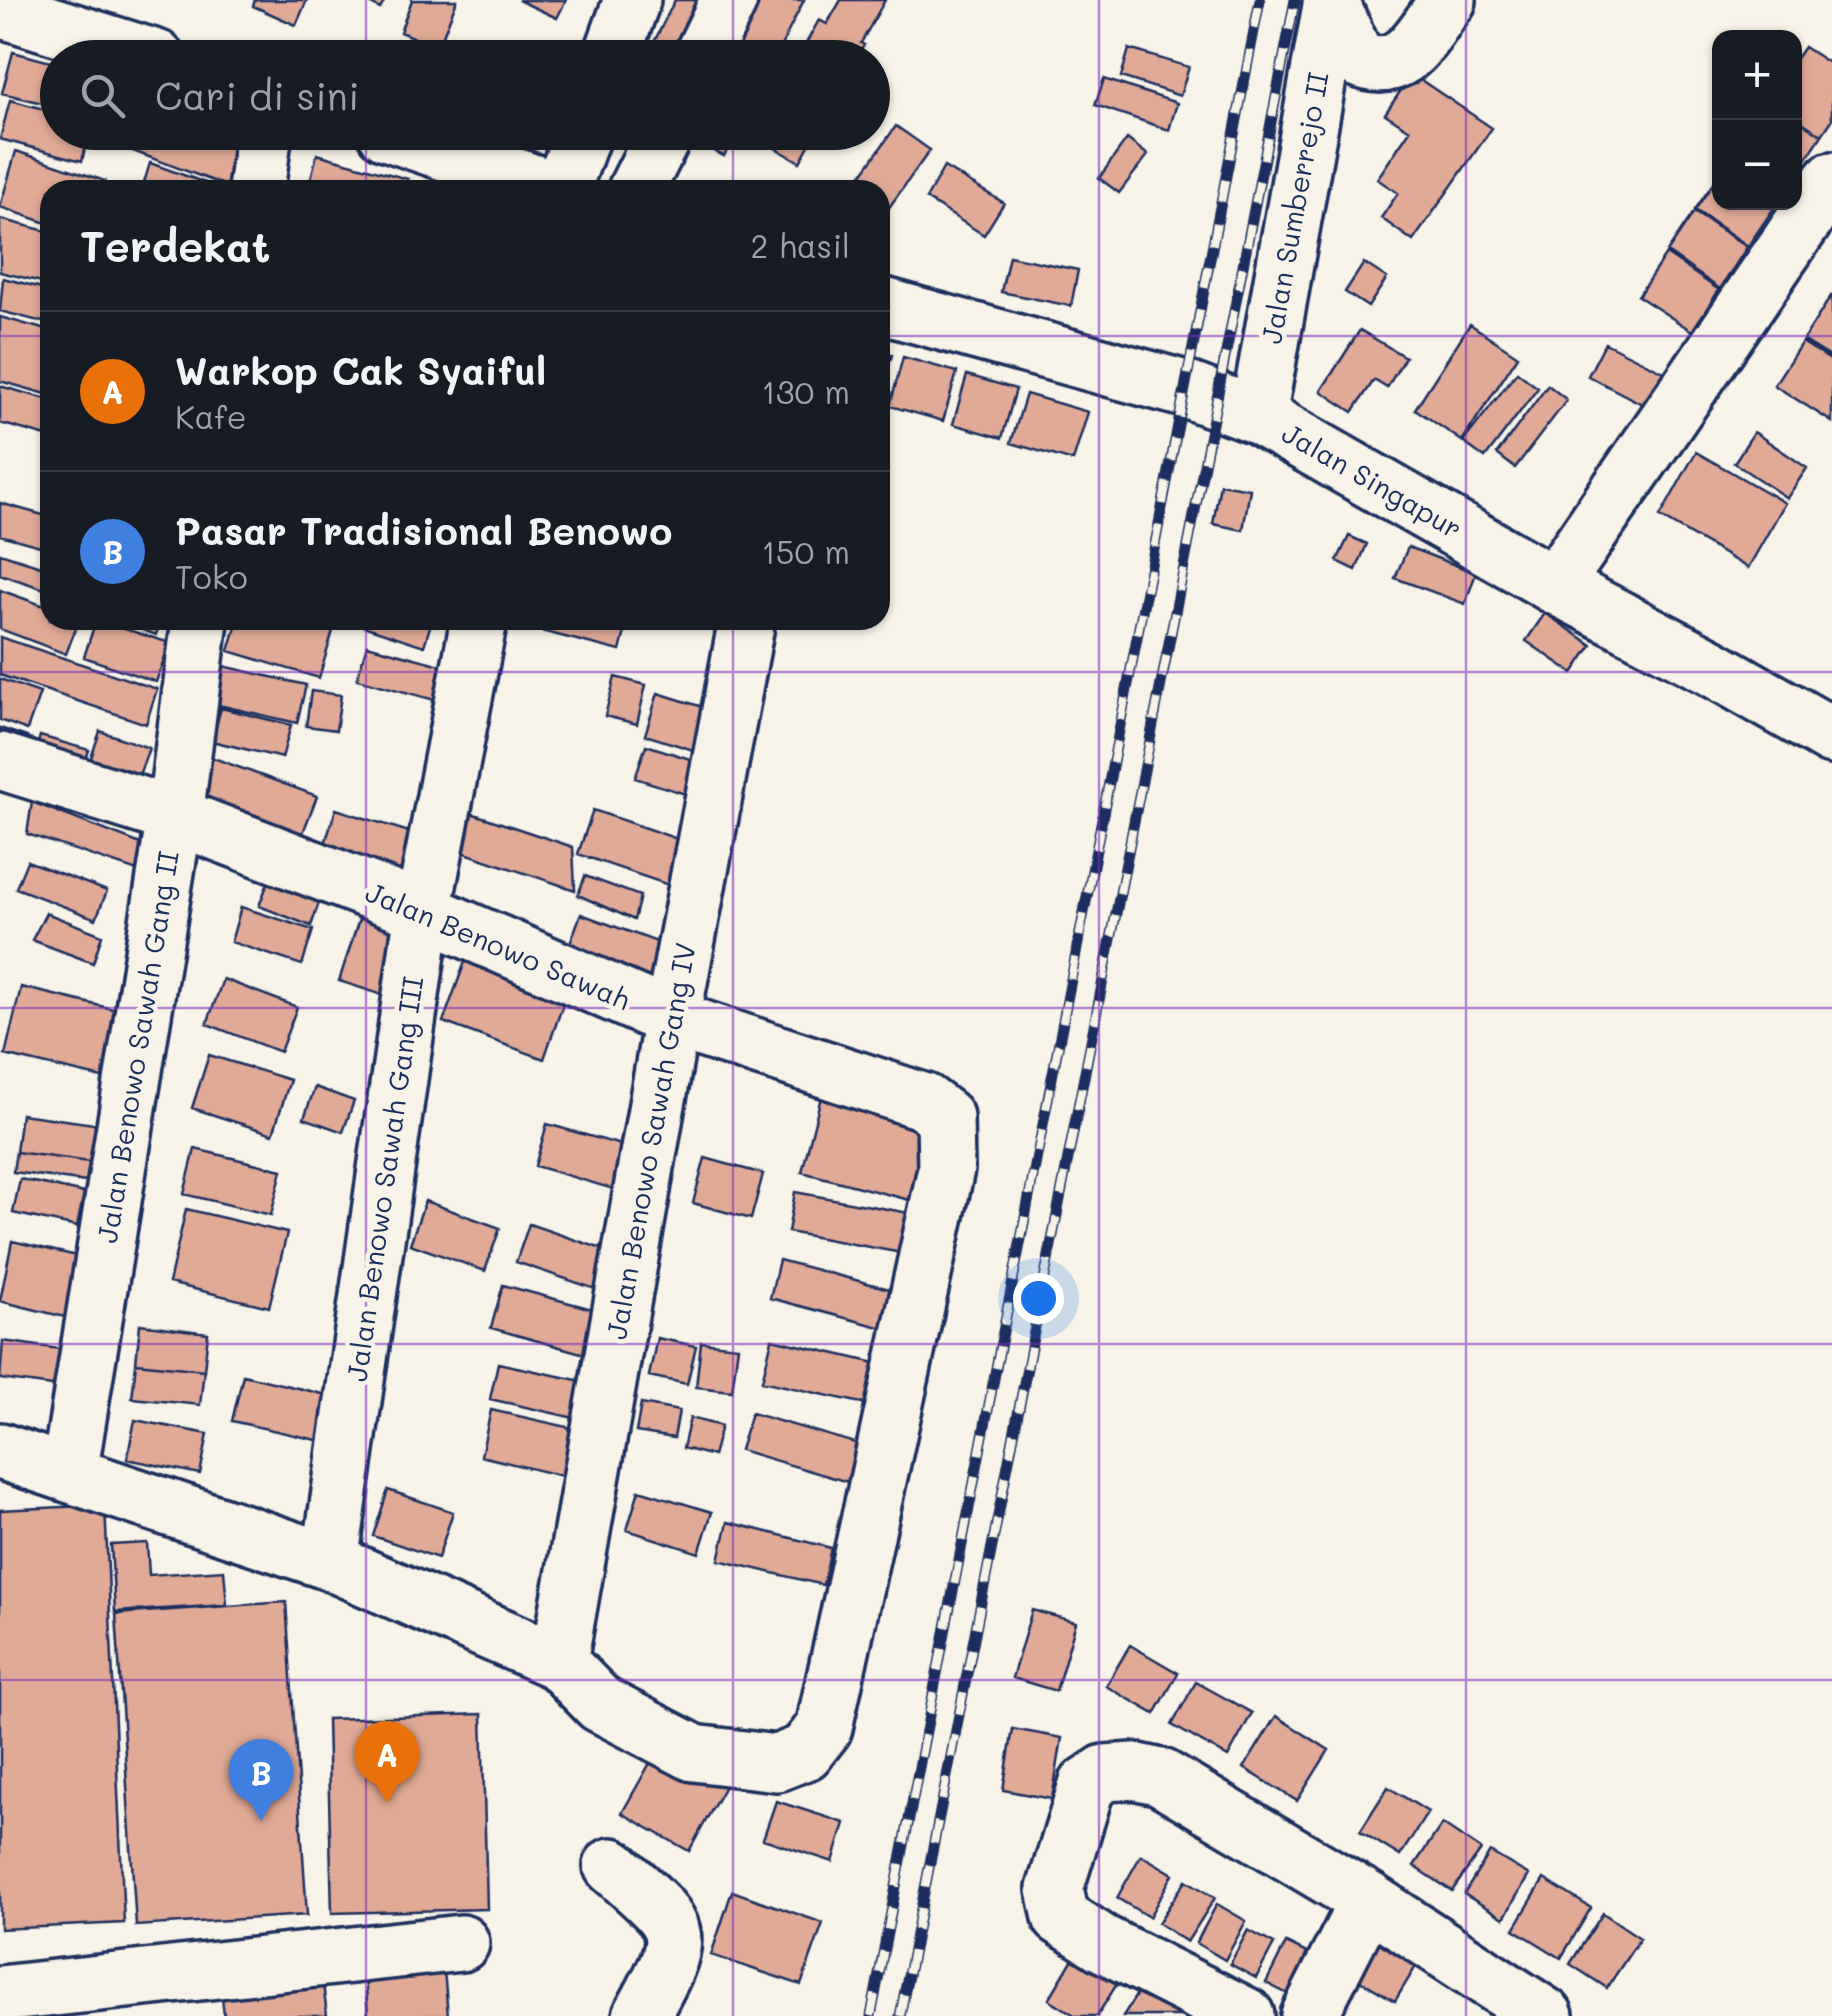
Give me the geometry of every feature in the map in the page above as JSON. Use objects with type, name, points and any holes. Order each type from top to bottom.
[{"type":"street","points":[[617,40],[632,0]]},
{"type":"street","points":[[710,40],[730,0]]},
{"type":"street","points":[[1332,1],[1356,58],[1370,64],[1394,64],[1407,55],[1448,0]]},
{"type":"street","name":"Jalan Sumberrejo II","points":[[1258,416],[1332,1]]},
{"type":"street","points":[[0,10],[98,40]]},
{"type":"street","points":[[257,180],[262,150]]},
{"type":"street","points":[[438,150],[525,180]]},
{"type":"street","points":[[566,180],[576,150]]},
{"type":"street","points":[[641,180],[655,150]]},
{"type":"street","points":[[1554,585],[1832,180]]},
{"type":"street","name":"Jalan Singapur","points":[[890,307],[1185,389],[1258,416],[1554,585],[1832,736]]},
{"type":"street","name":"Jalan Benowo Sawah Gang II","points":[[69,1474],[174,816],[199,630]]},
{"type":"street","name":"Jalan Benowo Sawah Gang III","points":[[318,1574],[423,912],[477,630]]},
{"type":"street","name":"Jalan Benowo Sawah Gang IV","points":[[558,1662],[745,630]]},
{"type":"street","name":"Jalan Benowo Sawah","points":[[0,761],[174,816],[423,912],[672,1020],[925,1102],[945,1117],[946,1169],[824,1728],[805,1752],[777,1763],[694,1753],[600,1704],[558,1662]]},
{"type":"street","points":[[0,1451],[558,1662]]},
{"type":"street","points":[[0,1483],[106,1504],[318,1574]]},
{"type":"street","points":[[1246,2016],[1102,1943],[1062,1918],[1055,1888],[1087,1785],[1105,1773],[1134,1772],[1161,1777],[1368,1900],[1545,2016]]},
{"type":"street","points":[[612,1866],[667,1916],[674,1930],[669,1966],[641,2016]]},
{"type":"street","points":[[1308,2016],[1368,1900]]},
{"type":"street","points":[[33,2001],[461,1943]]},
{"type":"building","points":[[255,0],[307,0],[296,25],[253,6]]},
{"type":"building","points":[[364,0],[385,0],[380,9]]},
{"type":"building","points":[[412,0],[457,0],[441,40],[419,40],[400,32]]},
{"type":"building","points":[[518,0],[566,0],[557,18]]},
{"type":"building","points":[[675,0],[708,0],[698,40],[655,40]]},
{"type":"building","points":[[756,0],[804,0],[784,40],[736,40]]},
{"type":"building","points":[[841,0],[885,0],[863,40],[808,40],[819,20],[827,24]]},
{"type":"building","points":[[1804,47],[1832,65],[1832,120],[1822,135],[1802,122]]},
{"type":"building","points":[[1129,49],[1189,67],[1180,96],[1121,77]]},
{"type":"building","points":[[13,52],[40,59],[40,102],[2,93]]},
{"type":"building","points":[[1412,74],[1492,128],[1413,241],[1381,218],[1398,193],[1377,179],[1410,130],[1385,114]]},
{"type":"building","points":[[1104,79],[1177,103],[1169,130],[1095,105]]},
{"type":"building","points":[[10,100],[40,108],[40,150],[0,139]]},
{"type":"building","points":[[1802,122],[1822,135],[1802,165]]},
{"type":"building","points":[[896,126],[930,150],[890,206],[890,180],[858,180],[879,150],[890,150],[890,134]]},
{"type":"building","points":[[1127,139],[1148,155],[1119,193],[1099,178]]},
{"type":"building","points":[[41,150],[85,150],[82,161]]},
{"type":"building","points":[[130,150],[237,150],[233,180],[211,180]]},
{"type":"building","points":[[779,150],[806,150],[800,162]]},
{"type":"building","points":[[16,151],[102,180],[40,180],[40,221],[0,207]]},
{"type":"building","points":[[317,154],[408,179],[408,180],[310,180]]},
{"type":"building","points":[[150,163],[197,180],[145,180]]},
{"type":"building","points":[[944,167],[1004,203],[984,235],[926,199]]},
{"type":"building","points":[[1712,185],[1712,210],[1773,210],[1748,246],[1695,210]]},
{"type":"building","points":[[1694,212],[1747,247],[1720,289],[1667,252]]},
{"type":"building","points":[[0,219],[40,229],[40,282],[0,272]]},
{"type":"building","points":[[1666,254],[1719,290],[1692,331],[1638,296]]},
{"type":"building","points":[[1009,256],[1078,270],[1071,306],[1001,292]]},
{"type":"building","points":[[1364,263],[1387,278],[1368,307],[1345,292]]},
{"type":"building","points":[[3,278],[40,287],[40,321],[0,311]]},
{"type":"building","points":[[1832,297],[1832,358],[1803,340]]},
{"type":"building","points":[[0,317],[40,328],[40,392],[0,381]]},
{"type":"building","points":[[1470,324],[1518,356],[1462,441],[1415,409]]},
{"type":"building","points":[[1360,330],[1405,357],[1387,388],[1374,380],[1353,412],[1321,391]]},
{"type":"building","points":[[1802,342],[1832,361],[1832,422],[1774,385]]},
{"type":"building","points":[[1605,343],[1666,373],[1648,407],[1588,376]]},
{"type":"building","points":[[903,357],[957,372],[943,421],[890,406]]},
{"type":"building","points":[[1517,372],[1538,388],[1485,458],[1463,442]]},
{"type":"building","points":[[967,375],[1016,389],[1002,438],[953,424]]},
{"type":"building","points":[[1548,385],[1567,400],[1515,468],[1497,454]]},
{"type":"building","points":[[0,386],[40,397],[40,434],[0,423]]},
{"type":"building","points":[[1026,394],[1088,412],[1073,461],[1011,443]]},
{"type":"building","points":[[1754,432],[1807,468],[1787,498],[1734,463]]},
{"type":"building","points":[[1696,452],[1785,503],[1748,568],[1660,517]]},
{"type":"building","points":[[1220,484],[1250,489],[1243,530],[1213,524]]},
{"type":"building","points":[[0,503],[40,514],[40,546],[0,535]]},
{"type":"building","points":[[1349,536],[1367,544],[1356,570],[1337,561]]},
{"type":"building","points":[[1408,547],[1476,573],[1465,604],[1395,578]]},
{"type":"building","points":[[0,553],[40,566],[40,588],[0,574]]},
{"type":"building","points":[[0,590],[40,604],[40,630],[75,630],[66,654],[0,629]]},
{"type":"building","points":[[1545,613],[1592,645],[1573,673],[1526,641]]},
{"type":"building","points":[[93,630],[128,630],[170,643],[156,682],[84,657]]},
{"type":"building","points":[[235,630],[333,630],[319,678],[229,651]]},
{"type":"building","points":[[375,630],[429,630],[424,646]]},
{"type":"building","points":[[537,630],[625,630],[620,651]]},
{"type":"building","points":[[0,637],[157,689],[146,724],[0,675]]},
{"type":"building","points":[[367,645],[452,668],[442,702],[357,679]]},
{"type":"building","points":[[223,666],[306,685],[297,723],[214,704]]},
{"type":"building","points":[[615,677],[646,685],[637,724],[605,716]]},
{"type":"building","points":[[0,679],[40,693],[27,730],[0,720]]},
{"type":"building","points":[[311,691],[341,695],[336,730],[306,726]]},
{"type":"building","points":[[658,693],[719,712],[706,754],[645,735]]},
{"type":"building","points":[[221,708],[291,725],[282,758],[212,741]]},
{"type":"building","points":[[0,728],[27,737],[20,760],[0,754]]},
{"type":"building","points":[[100,731],[149,748],[138,778],[90,761]]},
{"type":"building","points":[[40,736],[89,750],[81,775],[33,761]]},
{"type":"building","points":[[646,745],[712,766],[701,799],[635,778]]},
{"type":"building","points":[[208,756],[317,796],[301,838],[193,798]]},
{"type":"building","points":[[32,802],[159,851],[152,876],[27,834]]},
{"type":"building","points":[[336,809],[425,837],[410,884],[321,856]]},
{"type":"building","points":[[462,810],[573,847],[575,890],[456,850]]},
{"type":"building","points":[[593,810],[701,847],[686,891],[578,854]]},
{"type":"building","points":[[27,861],[107,891],[96,919],[16,888]]},
{"type":"building","points":[[585,876],[640,896],[634,920],[578,895]]},
{"type":"building","points":[[270,877],[321,897],[311,926],[259,906]]},
{"type":"building","points":[[241,907],[313,930],[302,965],[231,942]]},
{"type":"building","points":[[363,907],[412,924],[389,997],[339,981]]},
{"type":"building","points":[[46,913],[102,935],[93,963],[32,940]]},
{"type":"building","points":[[581,914],[684,952],[671,986],[568,948]]},
{"type":"building","points":[[470,948],[570,984],[544,1059],[443,1022]]},
{"type":"building","points":[[223,979],[297,1007],[280,1052],[207,1024]]},
{"type":"building","points":[[21,987],[117,1010],[102,1078],[5,1055]]},
{"type":"building","points":[[209,1055],[290,1080],[273,1134],[192,1108]]},
{"type":"building","points":[[315,1087],[354,1101],[343,1132],[304,1118]]},
{"type":"building","points":[[822,1093],[938,1123],[917,1202],[802,1172]]},
{"type":"building","points":[[21,1114],[109,1126],[104,1164],[16,1152]]},
{"type":"building","points":[[547,1124],[639,1150],[627,1193],[535,1166]]},
{"type":"building","points":[[195,1149],[282,1170],[271,1215],[184,1194]]},
{"type":"building","points":[[16,1152],[104,1164],[101,1184],[13,1172]]},
{"type":"building","points":[[705,1158],[763,1174],[751,1219],[693,1203]]},
{"type":"building","points":[[20,1179],[84,1193],[77,1227],[13,1213]]},
{"type":"building","points":[[795,1192],[925,1216],[918,1256],[788,1232]]},
{"type":"building","points":[[425,1201],[500,1228],[485,1271],[410,1244]]},
{"type":"building","points":[[186,1209],[287,1233],[269,1307],[169,1283]]},
{"type":"building","points":[[529,1224],[614,1253],[601,1291],[516,1262]]},
{"type":"building","points":[[12,1241],[90,1259],[77,1320],[0,1301]]},
{"type":"building","points":[[779,1260],[901,1292],[891,1330],[770,1298]]},
{"type":"building","points":[[503,1285],[603,1312],[592,1356],[491,1328]]},
{"type":"building","points":[[140,1324],[208,1333],[204,1370],[136,1363]]},
{"type":"building","points":[[657,1338],[696,1346],[687,1384],[649,1376]]},
{"type":"building","points":[[772,1339],[884,1365],[875,1406],[762,1381]]},
{"type":"building","points":[[3,1341],[81,1352],[75,1389],[0,1379]]},
{"type":"building","points":[[701,1342],[738,1346],[732,1391],[696,1387]]},
{"type":"building","points":[[136,1363],[204,1370],[200,1405],[132,1398]]},
{"type":"building","points":[[498,1363],[591,1383],[583,1420],[490,1399]]},
{"type":"building","points":[[243,1375],[331,1396],[321,1441],[232,1421]]},
{"type":"building","points":[[641,1404],[679,1411],[674,1438],[636,1432]]},
{"type":"building","points":[[491,1410],[585,1431],[574,1479],[481,1456]]},
{"type":"building","points":[[751,1413],[862,1445],[851,1483],[740,1450]]},
{"type":"building","points":[[690,1418],[721,1426],[713,1456],[683,1448]]},
{"type":"building","points":[[135,1420],[208,1434],[200,1474],[127,1459]]},
{"type":"building","points":[[388,1490],[453,1512],[438,1558],[373,1536]]},
{"type":"building","points":[[639,1490],[712,1512],[699,1553],[627,1530]]},
{"type":"building","points":[[105,1505],[124,1923],[0,1929],[0,1510]]},
{"type":"building","points":[[728,1522],[831,1548],[823,1585],[719,1560]]},
{"type":"building","points":[[147,1543],[149,1575],[224,1570],[227,1605],[115,1612],[111,1545]]},
{"type":"building","points":[[286,1602],[307,1915],[136,1926],[116,1614]]},
{"type":"building","points":[[1032,1610],[1076,1622],[1056,1691],[1012,1678]]},
{"type":"building","points":[[1130,1645],[1178,1673],[1155,1714],[1106,1686]]},
{"type":"building","points":[[1196,1682],[1252,1713],[1228,1757],[1172,1725]]},
{"type":"building","points":[[482,1714],[487,1909],[332,1913],[327,1719]]},
{"type":"building","points":[[1276,1716],[1329,1750],[1297,1801],[1244,1768]]},
{"type":"building","points":[[1013,1729],[1062,1738],[1052,1799],[1003,1790]]},
{"type":"building","points":[[659,1747],[726,1784],[689,1851],[622,1813]]},
{"type":"building","points":[[1388,1787],[1428,1812],[1400,1856],[1360,1831]]},
{"type":"building","points":[[776,1801],[845,1823],[833,1862],[763,1839]]},
{"type":"building","points":[[1442,1824],[1481,1850],[1452,1891],[1414,1866]]},
{"type":"building","points":[[1490,1852],[1529,1875],[1504,1918],[1464,1894]]},
{"type":"building","points":[[1141,1855],[1173,1874],[1149,1917],[1117,1898]]},
{"type":"building","points":[[1544,1879],[1591,1908],[1561,1958],[1514,1929]]},
{"type":"building","points":[[1186,1880],[1215,1898],[1187,1942],[1158,1923]]},
{"type":"building","points":[[732,1891],[823,1923],[801,1985],[711,1955]]},
{"type":"building","points":[[1217,1904],[1246,1921],[1225,1960],[1196,1943]]},
{"type":"building","points":[[1603,1913],[1640,1938],[1607,1988],[1570,1964]]},
{"type":"building","points":[[1381,1928],[1424,1953],[1395,2001],[1353,1976]]},
{"type":"building","points":[[1248,1930],[1274,1944],[1256,1978],[1230,1964]]},
{"type":"building","points":[[1286,1943],[1307,1953],[1288,1994],[1266,1983]]},
{"type":"building","points":[[1074,1957],[1117,1984],[1097,2016],[1076,2016],[1049,1999]]},
{"type":"building","points":[[444,1969],[448,2016],[368,2016],[365,1975]]},
{"type":"building","points":[[322,1975],[327,2016],[224,2016],[221,1988]]},
{"type":"building","points":[[1140,1989],[1182,2014],[1181,2016],[1123,2016]]},
{"type":"railway","points":[[871,2016],[1260,0]]},
{"type":"railway","points":[[900,2016],[1295,0]]},
{"type":"place","name":"Warkop Cak Syaiful","points":[[387,1803]]},
{"type":"place","name":"Pasar Tradisional Benowo","points":[[261,1821]]}]
